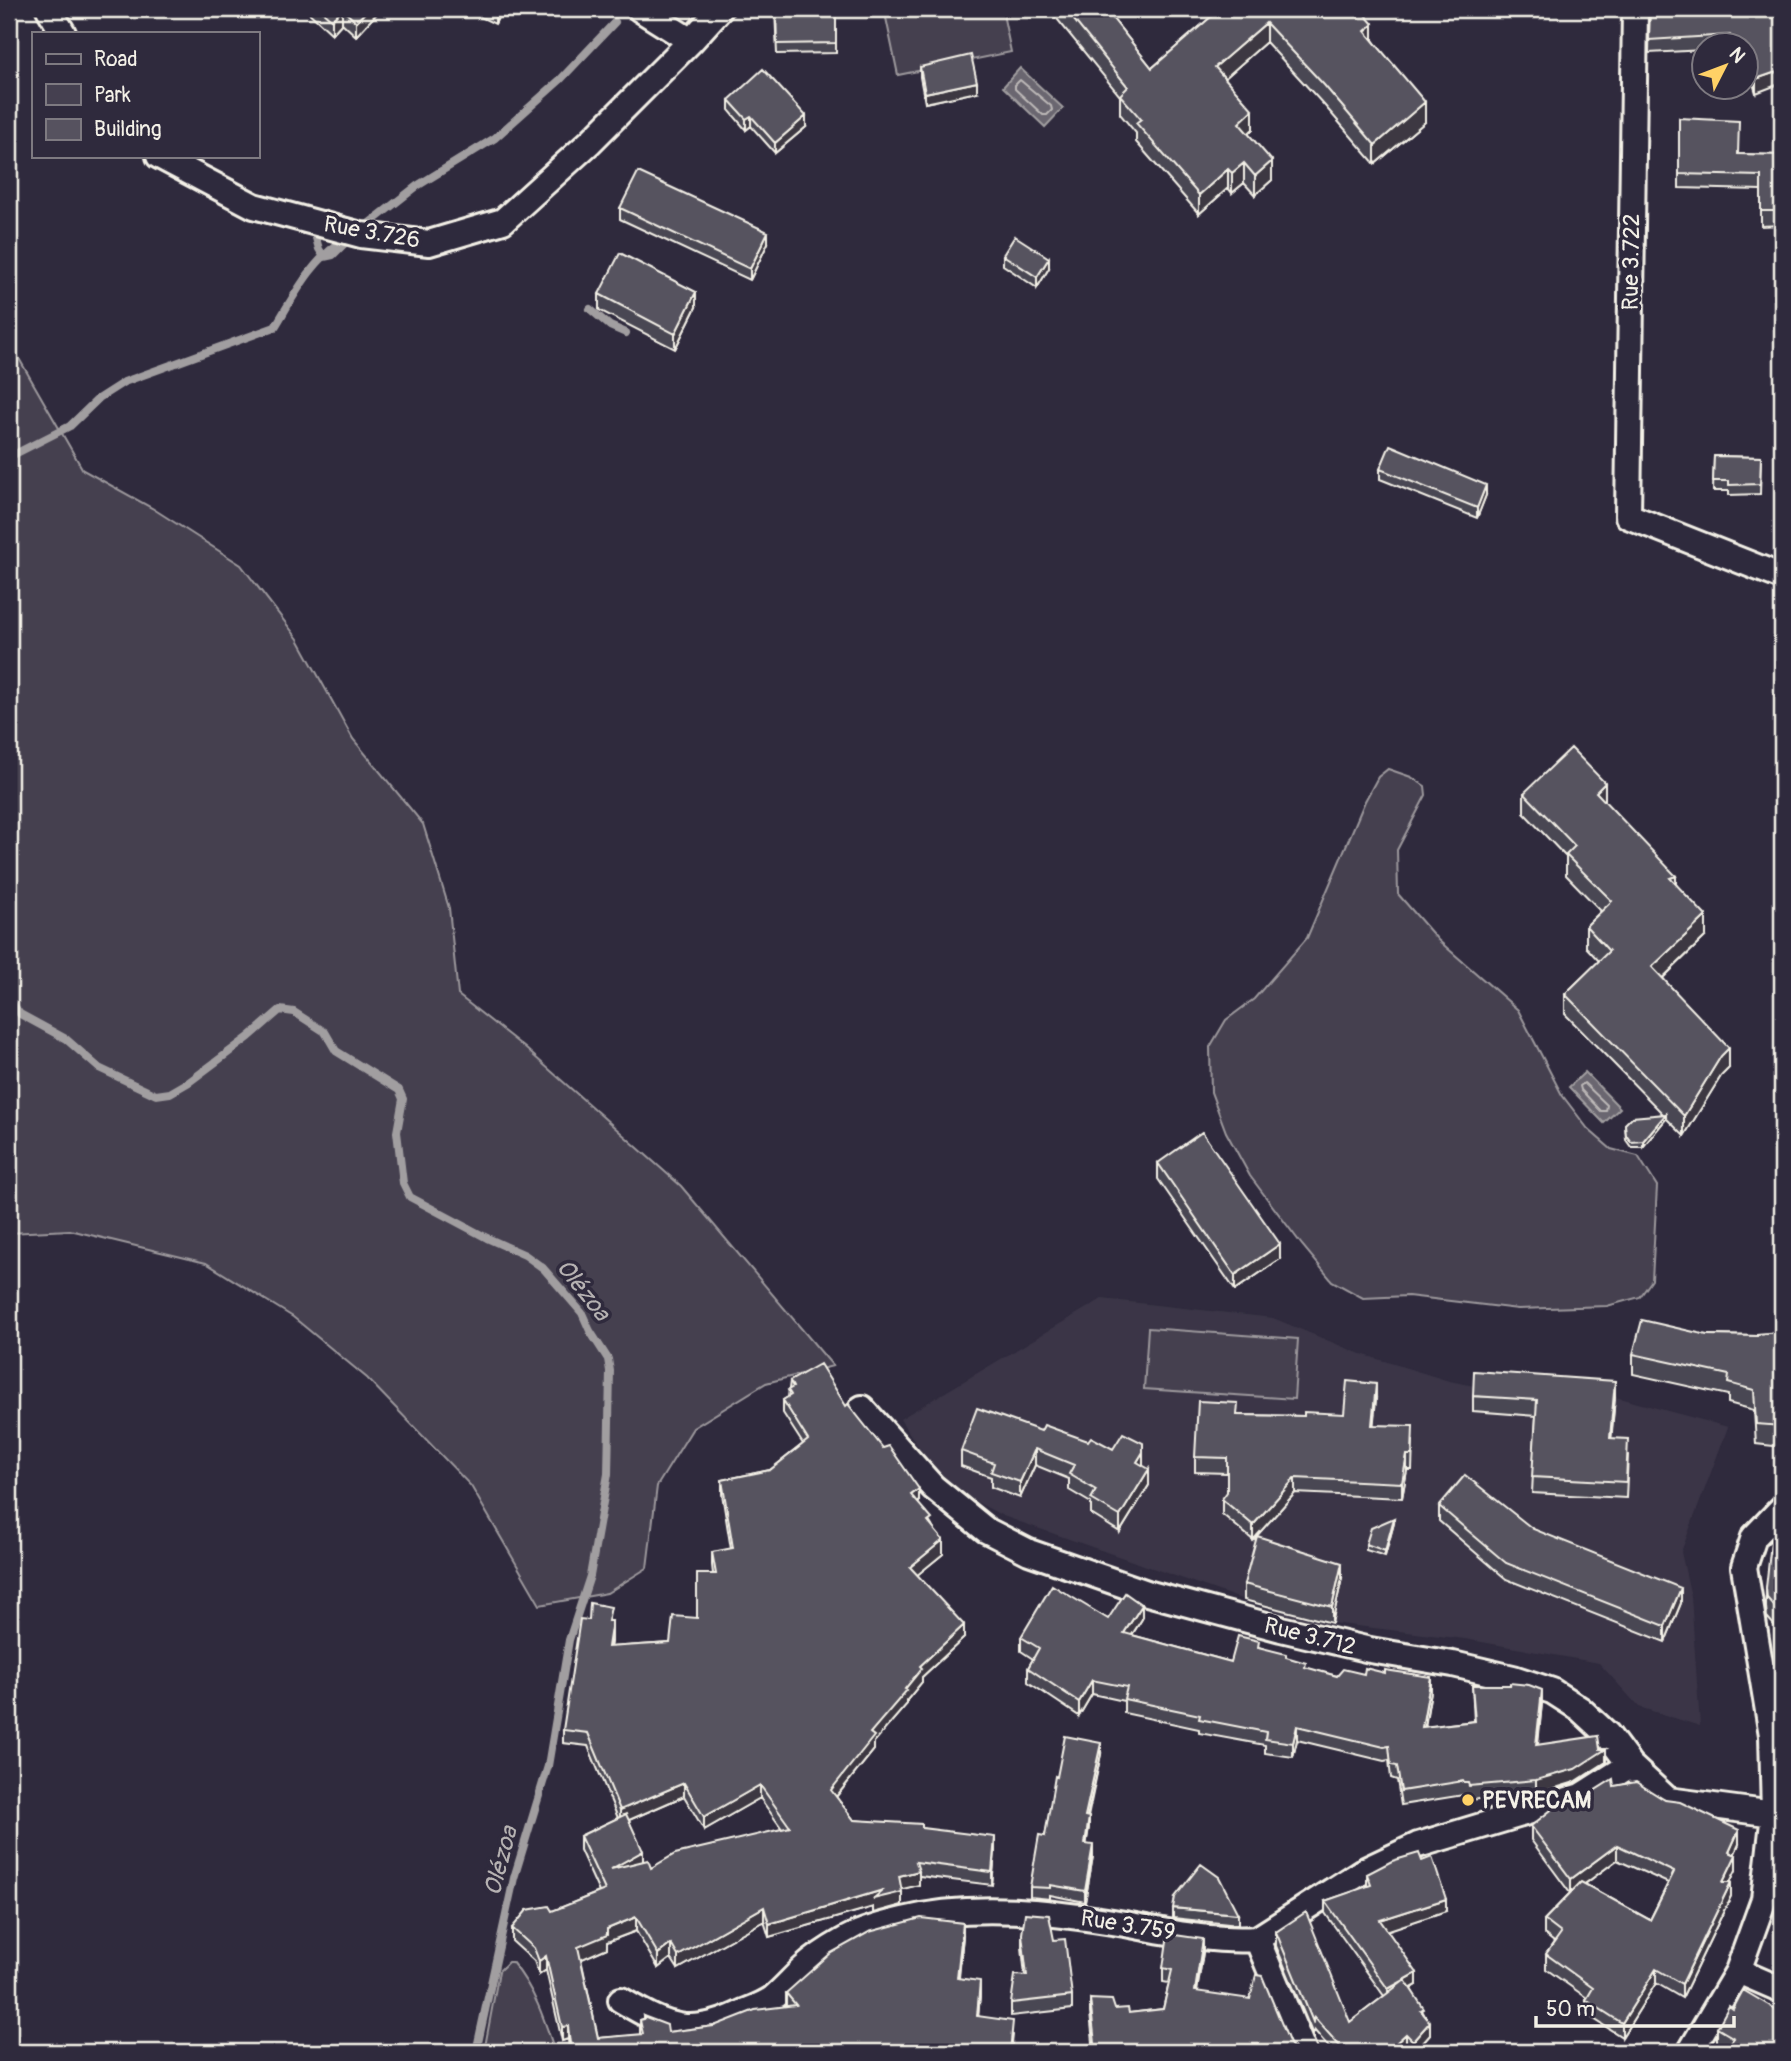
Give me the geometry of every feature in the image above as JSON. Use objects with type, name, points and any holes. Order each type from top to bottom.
[{"type":"street","points":[[48,9],[62,32]]},
{"type":"street","points":[[640,9],[691,41]]},
{"type":"street","name":"Rue 3.726","points":[[163,158],[254,206],[361,235],[429,243],[503,221],[590,142],[720,9]]},
{"type":"street","name":"Rue 3.722","points":[[1635,9],[1628,516],[1782,577]]},
{"type":"street","name":"Rue 3.712","points":[[862,1408],[933,1487],[986,1530],[1029,1552],[1147,1593],[1281,1629],[1370,1650],[1453,1664],[1513,1678],[1552,1691],[1589,1717],[1607,1734],[1630,1765],[1668,1800],[1774,1814]]},
{"type":"street","points":[[1690,2052],[1738,1971],[1764,1899],[1774,1814],[1772,1735],[1744,1567],[1754,1537],[1782,1508]]},
{"type":"street","points":[[1304,2052],[1257,1939],[1363,1871],[1418,1845],[1581,1796],[1630,1765]]},
{"type":"street","name":"Rue 3.759","points":[[621,2000],[652,2018],[673,2026],[700,2028],[730,2019],[772,1999],[804,1968],[845,1939],[903,1920],[946,1914],[1040,1912],[1192,1936],[1257,1939]]},
{"type":"street","points":[[1738,1971],[1782,1990]]},
{"type":"shaded area","points":[[1102,1299],[1273,1318],[1358,1353],[1449,1381],[1474,1386],[1615,1397],[1728,1427],[1681,1552],[1691,1597],[1700,1726],[1639,1707],[1599,1663],[1465,1639],[1299,1619],[1003,1516],[943,1484],[900,1419]]},
{"type":"green space","points":[[907,9],[1002,9],[1011,52],[898,75],[885,13]]},
{"type":"green space","points":[[9,334],[17,355],[83,470],[152,508],[241,565],[298,639],[353,739],[423,824],[449,908],[458,995],[525,1048],[681,1186],[833,1366],[766,1383],[693,1428],[657,1486],[647,1568],[607,1593],[540,1605],[471,1486],[367,1378],[293,1317],[206,1263],[70,1230],[9,1233]]},
{"type":"green space","points":[[1388,769],[1411,777],[1425,786],[1426,795],[1397,850],[1398,894],[1438,940],[1518,1010],[1562,1095],[1588,1129],[1611,1149],[1638,1156],[1657,1186],[1652,1280],[1640,1297],[1607,1306],[1518,1309],[1408,1296],[1363,1298],[1332,1281],[1302,1245],[1250,1176],[1226,1132],[1211,1092],[1210,1047],[1226,1020],[1254,999],[1307,938],[1365,801],[1378,777]]},
{"type":"green space","points":[[1148,1328],[1298,1339],[1294,1399],[1144,1389]]},
{"type":"green space","points":[[508,1962],[512,1962],[533,1994],[555,2052],[484,2052],[499,1971]]},
{"type":"water","points":[[1020,68],[1063,108],[1045,127],[1003,87]]},
{"type":"water","points":[[1585,1072],[1620,1108],[1604,1123],[1569,1087]]},
{"type":"building","points":[[320,9],[342,9],[332,20]]},
{"type":"building","points":[[342,9],[368,9],[356,22]]},
{"type":"building","points":[[776,9],[836,9],[836,43],[777,44]]},
{"type":"building","points":[[1065,9],[1105,9],[1152,68],[1220,9],[1360,9],[1373,24],[1365,31],[1425,102],[1375,145],[1266,23],[1215,67],[1253,110],[1239,123],[1272,161],[1255,176],[1244,163],[1232,173],[1228,169],[1199,195],[1136,123],[1141,119],[1120,95],[1128,87]]},
{"type":"building","points":[[1650,9],[1782,9],[1782,70],[1760,78],[1760,32],[1690,32],[1690,37],[1649,40]]},
{"type":"building","points":[[971,55],[977,82],[925,93],[920,67]]},
{"type":"building","points":[[763,69],[806,116],[775,143],[751,116],[746,119],[729,100]]},
{"type":"building","points":[[1679,118],[1739,121],[1738,154],[1782,155],[1782,211],[1761,211],[1761,176],[1679,174]]},
{"type":"building","points":[[638,172],[768,232],[750,269],[620,208]]},
{"type":"building","points":[[1015,236],[1049,258],[1037,277],[1003,255]]},
{"type":"building","points":[[620,253],[696,292],[675,334],[599,294]]},
{"type":"building","points":[[1390,445],[1486,485],[1477,508],[1380,469]]},
{"type":"building","points":[[1714,456],[1761,457],[1760,484],[1729,485],[1729,481],[1713,481]]},
{"type":"building","points":[[1571,748],[1605,783],[1596,792],[1676,876],[1670,878],[1706,916],[1652,967],[1729,1048],[1721,1056],[1684,1116],[1565,994],[1609,951],[1586,926],[1612,901],[1566,855],[1575,846],[1524,793]]},
{"type":"building","points":[[1666,1114],[1643,1141],[1631,1142],[1626,1135],[1625,1124],[1632,1117]]},
{"type":"building","points":[[1202,1132],[1280,1244],[1235,1275],[1158,1163]]},
{"type":"building","points":[[1642,1320],[1707,1335],[1757,1336],[1780,1332],[1782,1327],[1782,1426],[1756,1424],[1754,1390],[1728,1383],[1729,1375],[1633,1354]]},
{"type":"building","points":[[820,1364],[846,1406],[848,1404],[883,1448],[889,1446],[919,1489],[911,1495],[932,1519],[928,1522],[943,1540],[910,1567],[964,1625],[920,1666],[922,1668],[905,1689],[907,1690],[870,1733],[874,1736],[831,1790],[854,1820],[922,1824],[922,1828],[995,1837],[992,1872],[916,1862],[919,1871],[899,1876],[902,1892],[873,1899],[883,1890],[769,1924],[764,1907],[678,1956],[671,1944],[658,1954],[636,1917],[607,1929],[607,1935],[578,1947],[598,2038],[643,2034],[640,2020],[644,2019],[643,2016],[667,2025],[668,2032],[714,2026],[755,2010],[796,2005],[786,1993],[831,1953],[869,1932],[921,1918],[963,1923],[957,1978],[980,1981],[977,2016],[1013,2021],[1010,2052],[855,2052],[853,2047],[845,2052],[571,2052],[568,2026],[562,2027],[546,1956],[539,1961],[534,1948],[512,1928],[527,1910],[549,1906],[552,1911],[605,1890],[580,1836],[626,1814],[643,1851],[611,1869],[648,1860],[651,1868],[675,1854],[790,1827],[760,1785],[704,1817],[684,1783],[620,1810],[588,1733],[563,1730],[580,1619],[589,1620],[590,1603],[611,1607],[608,1647],[670,1643],[673,1616],[697,1618],[697,1574],[716,1574],[712,1552],[733,1548],[722,1480],[770,1470],[808,1440],[783,1400],[791,1395],[788,1390],[793,1387],[790,1381]]},
{"type":"building","points":[[1474,1371],[1615,1381],[1610,1438],[1628,1439],[1626,1482],[1532,1477],[1537,1400],[1473,1396]]},
{"type":"building","points":[[1347,1381],[1376,1384],[1372,1425],[1413,1426],[1412,1455],[1407,1455],[1402,1483],[1295,1478],[1253,1525],[1222,1499],[1227,1492],[1227,1458],[1195,1457],[1198,1401],[1238,1403],[1237,1415],[1304,1416],[1304,1412],[1344,1414]]},
{"type":"building","points":[[977,1408],[1041,1431],[1044,1425],[1088,1441],[1091,1437],[1113,1449],[1123,1433],[1143,1443],[1143,1452],[1137,1462],[1149,1469],[1120,1516],[1091,1499],[1096,1490],[1069,1474],[1074,1465],[1035,1449],[1020,1482],[991,1472],[994,1463],[961,1451]]},
{"type":"building","points":[[1465,1475],[1533,1529],[1681,1588],[1665,1626],[1506,1563],[1439,1506]]},
{"type":"building","points":[[1394,1518],[1385,1551],[1366,1544],[1371,1528]]},
{"type":"building","points":[[1782,1528],[1782,1615],[1767,1598],[1766,1588],[1771,1542]]},
{"type":"building","points":[[1257,1536],[1342,1563],[1332,1607],[1244,1584]]},
{"type":"building","points":[[1052,1585],[1108,1619],[1125,1593],[1142,1605],[1124,1633],[1231,1662],[1238,1636],[1259,1641],[1258,1647],[1286,1654],[1286,1657],[1306,1663],[1305,1667],[1337,1676],[1343,1669],[1364,1674],[1365,1668],[1385,1673],[1385,1670],[1431,1677],[1422,1727],[1475,1721],[1472,1685],[1529,1685],[1542,1690],[1536,1745],[1598,1736],[1600,1749],[1606,1749],[1575,1769],[1536,1780],[1469,1786],[1463,1781],[1401,1791],[1397,1766],[1391,1765],[1389,1746],[1297,1726],[1293,1743],[1265,1739],[1266,1732],[1199,1719],[1200,1715],[1124,1699],[1127,1687],[1092,1680],[1079,1702],[1028,1668],[1039,1648],[1021,1637]]},
{"type":"building","points":[[1065,1736],[1101,1743],[1085,1816],[1089,1817],[1085,1844],[1093,1845],[1085,1891],[1050,1885],[1050,1888],[1030,1887],[1039,1835],[1045,1836]]},
{"type":"building","points":[[1613,1779],[1614,1786],[1636,1782],[1665,1800],[1680,1802],[1739,1830],[1729,1852],[1736,1855],[1723,1882],[1731,1882],[1682,1984],[1656,1969],[1622,2023],[1586,2000],[1593,1988],[1546,1954],[1561,1933],[1544,1920],[1581,1882],[1650,1920],[1674,1872],[1617,1845],[1571,1879],[1531,1826],[1560,1803],[1589,1794]]},
{"type":"building","points":[[1419,1853],[1422,1861],[1432,1857],[1446,1899],[1380,1920],[1417,1973],[1388,1989],[1325,1901],[1371,1885],[1367,1874],[1392,1861]]},
{"type":"building","points":[[1201,1864],[1219,1877],[1238,1914],[1173,1908],[1175,1897]]},
{"type":"building","points":[[1306,1912],[1350,2022],[1405,1980],[1424,2009],[1421,2011],[1430,2022],[1413,2041],[1406,2034],[1386,2052],[1345,2052],[1314,2017],[1313,2022],[1276,1932]]},
{"type":"building","points":[[1025,1913],[1049,1915],[1054,1940],[1065,1939],[1072,1996],[1011,2003],[1015,1975],[1027,1976],[1022,1934]]},
{"type":"building","points":[[1168,1934],[1203,1939],[1195,1991],[1250,1999],[1256,1975],[1262,1976],[1290,2044],[1296,2051],[1306,2052],[1096,2052],[1090,1999],[1112,2000],[1115,2009],[1128,2008],[1129,2013],[1163,2009],[1172,1970],[1163,1968]]},
{"type":"building","points":[[1743,1990],[1782,2013],[1782,2052],[1723,2052],[1734,2038],[1717,2028],[1729,2006],[1733,2009]]},
{"type":"waterway","points":[[362,229],[417,186],[495,138],[561,79],[615,22]]},
{"type":"waterway","points":[[316,238],[324,257],[333,255],[344,244]]},
{"type":"waterway","points":[[9,457],[70,426],[99,398],[124,382],[275,327],[315,266],[347,238]]},
{"type":"waterway","points":[[590,309],[610,326],[626,333]]},
{"type":"waterway","name":"Olézoa","points":[[9,999],[20,1014],[66,1039],[99,1068],[156,1095],[170,1093],[189,1082],[280,1010],[294,1012],[325,1032],[336,1051],[399,1090],[403,1099],[397,1132],[403,1183],[410,1197],[525,1255],[543,1268],[582,1313],[608,1359],[608,1474],[590,1576],[569,1640],[548,1766],[514,1878],[476,2052]]},
{"type":"place","name":"PEVRECAM","points":[[1468,1800]]}]
